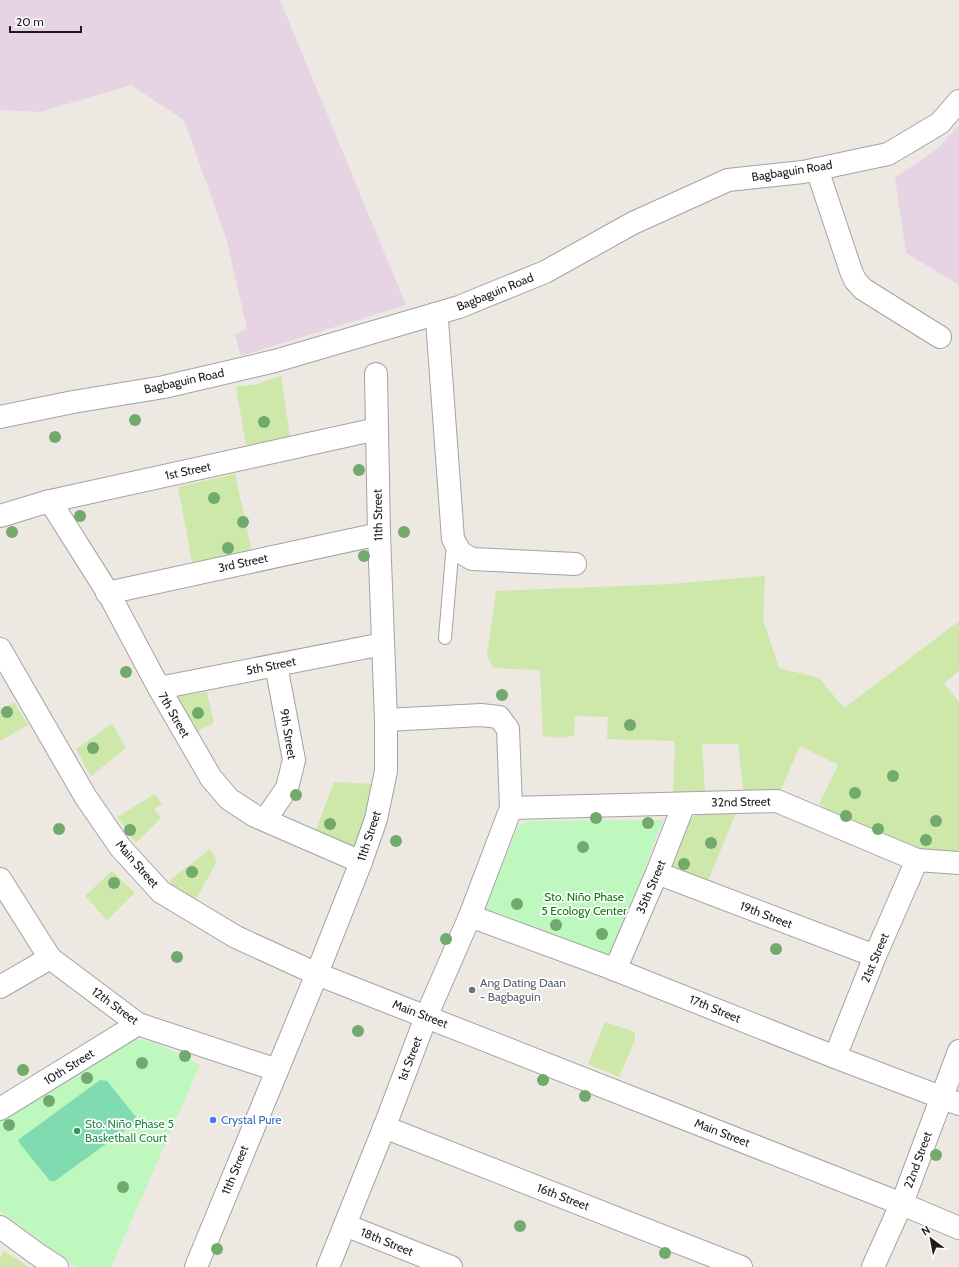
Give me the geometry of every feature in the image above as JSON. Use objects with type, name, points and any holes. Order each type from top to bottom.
[{"type":"street","name":"Bagbaguin Road","points":[[0,416],[164,387],[275,361],[459,307],[545,272],[633,223],[728,180],[817,169],[888,154],[940,123],[959,101]]},
{"type":"street","points":[[817,169],[855,280],[863,289],[940,337]]},
{"type":"street","points":[[435,314],[437,320],[453,539],[460,552],[472,559],[575,564]]},
{"type":"street","name":"11th Street","points":[[196,1267],[317,974],[361,862],[376,819],[386,771],[386,720],[379,534],[376,374]]},
{"type":"street","name":"1st Street","points":[[0,516],[50,501],[377,429]]},
{"type":"street","name":"7th Street","points":[[50,501],[107,593],[159,688],[211,778],[229,798],[255,816],[361,862]]},
{"type":"street","name":"3rd Street","points":[[107,593],[379,534]]},
{"type":"street","name":"5th Street","points":[[159,688],[383,644]]},
{"type":"street","name":"Main Street","points":[[0,649],[86,796],[120,847],[161,892],[236,937],[317,974],[902,1204],[959,1228]]},
{"type":"street","name":"9th Street","points":[[266,820],[287,788],[294,760],[276,665]]},
{"type":"street","points":[[386,720],[481,715],[499,718],[508,729],[511,808]]},
{"type":"street","name":"32nd Street","points":[[511,808],[777,801],[917,860],[959,863]]},
{"type":"street","name":"35th Street","points":[[615,970],[657,873],[684,804]]},
{"type":"street","name":"1st Street","points":[[328,1267],[426,1017],[470,916],[511,808]]},
{"type":"street","name":"21st Street","points":[[835,1057],[875,956],[917,860]]},
{"type":"street","name":"19th Street","points":[[657,873],[875,956]]},
{"type":"street","name":"12th Street","points":[[0,879],[50,958],[138,1024],[277,1070]]},
{"type":"street","name":"17th Street","points":[[470,916],[615,970],[835,1057],[950,1100]]},
{"type":"street","points":[[0,987],[50,958]]},
{"type":"street","name":"10th Street","points":[[0,1109],[138,1024]]},
{"type":"street","name":"22nd Street","points":[[873,1267],[950,1100],[959,1051]]},
{"type":"street","name":"16th Street","points":[[384,1127],[741,1267]]},
{"type":"street","name":"18th Street","points":[[345,1225],[451,1267]]},
{"type":"street","points":[[0,1227],[57,1267]]},
{"type":"lane","points":[[445,638],[453,539]]},
{"type":"shaded area","points":[[0,0],[280,0],[406,305],[241,356],[235,335],[247,328],[226,238],[184,120],[131,85],[40,112],[0,110]]},
{"type":"shaded area","points":[[959,125],[959,285],[906,253],[895,178],[938,148]]},
{"type":"green space","points":[[281,376],[290,437],[246,445],[236,387],[257,384]]},
{"type":"green space","points":[[235,474],[253,556],[193,567],[178,487]]},
{"type":"green space","points":[[765,576],[763,620],[779,668],[819,678],[844,708],[959,621],[959,671],[944,683],[959,702],[959,853],[919,852],[840,818],[819,804],[838,765],[800,746],[781,789],[775,793],[745,795],[738,744],[702,744],[705,792],[673,796],[675,741],[607,739],[608,717],[575,716],[574,735],[563,738],[543,736],[540,670],[493,668],[487,655],[496,591],[671,584]]},
{"type":"green space","points":[[207,692],[214,723],[196,732],[177,696]]},
{"type":"green space","points":[[14,702],[28,725],[0,741],[0,710]]},
{"type":"green space","points":[[112,724],[126,748],[91,776],[76,749]]},
{"type":"green space","points":[[334,782],[375,784],[357,850],[315,832]]},
{"type":"green space","points":[[155,794],[162,804],[154,809],[161,818],[136,843],[117,817]]},
{"type":"green space","points":[[736,813],[707,883],[668,868],[685,823],[696,815]]},
{"type":"green space","name":"Sto. Niño Phase 5 Ecology Center","points":[[663,820],[614,951],[600,957],[483,913],[517,828],[528,821]]},
{"type":"green space","points":[[210,849],[217,861],[196,899],[172,887],[169,881]]},
{"type":"green space","points":[[112,871],[135,893],[107,920],[85,896]]},
{"type":"green space","points":[[605,1022],[635,1032],[635,1040],[619,1077],[588,1064]]},
{"type":"green space","points":[[132,1039],[159,1045],[200,1065],[111,1267],[76,1267],[42,1244],[0,1211],[0,1120]]},
{"type":"green space","name":"Sto. Niño Phase 5 Basketball Court","points":[[100,1080],[107,1081],[136,1117],[135,1123],[55,1181],[50,1181],[18,1140]]},
{"type":"green space","points":[[4,1251],[29,1267],[0,1267],[0,1257]]},
{"type":"place","name":"Ang Dating Daan - Bagbaguin","points":[[472,990]]},
{"type":"place","name":"Crystal Pure","points":[[213,1120]]},
{"type":"place","name":"Sto. Niño Phase 5 Basketball Court","points":[[77,1131]]}]
